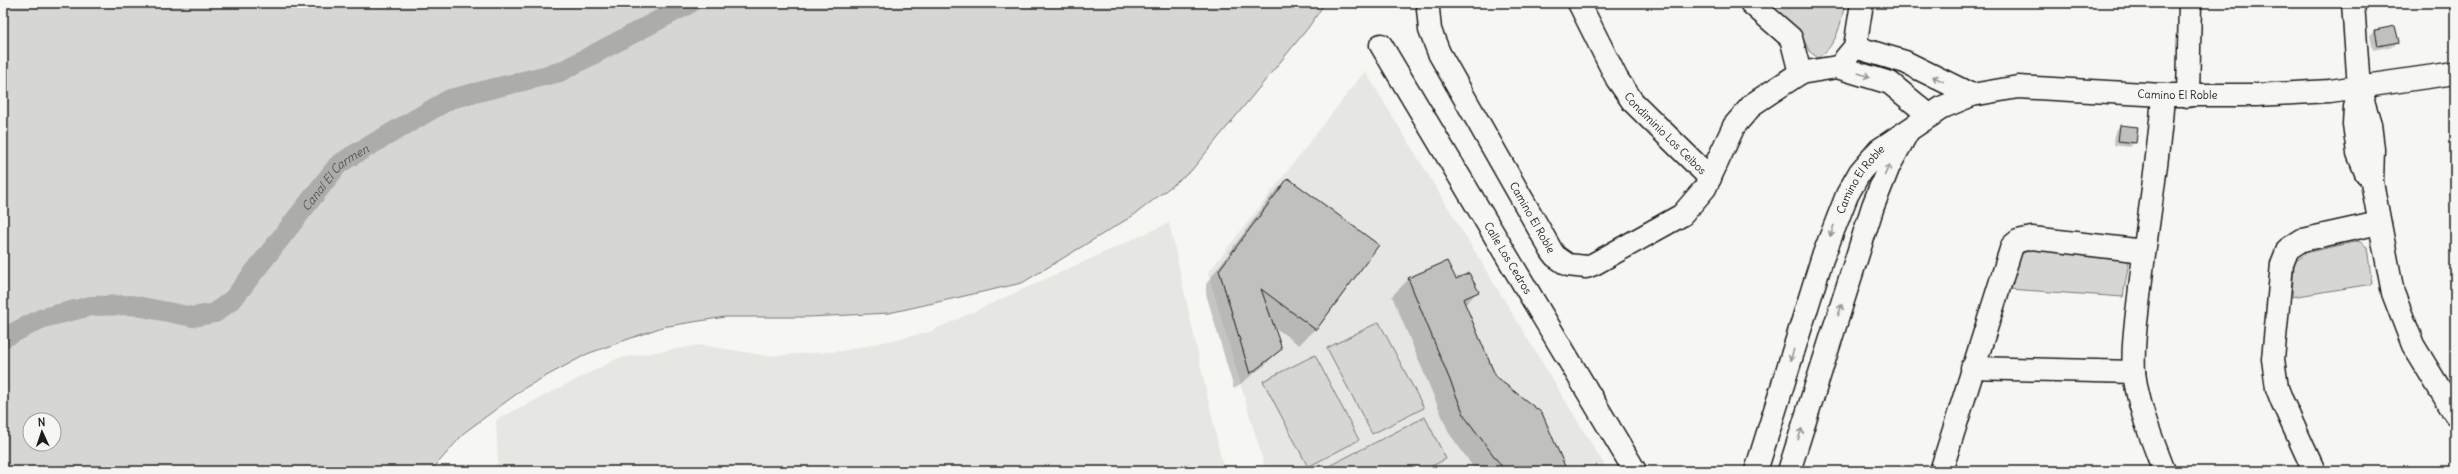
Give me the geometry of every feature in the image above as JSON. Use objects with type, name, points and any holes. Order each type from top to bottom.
[{"type":"street","name":"Condiminio Los Ceibos","points":[[1579,3],[1617,79],[1628,96],[1710,178],[1734,126],[1753,104],[1800,73],[1837,67],[1890,83],[1930,116]]},
{"type":"street","points":[[1751,3],[1791,38],[1800,73]]},
{"type":"street","points":[[1837,67],[1855,47],[1862,3]]},
{"type":"street","points":[[2188,96],[2190,3]]},
{"type":"street","points":[[2353,3],[2359,88],[2367,110],[2372,137],[2372,182],[2378,224],[2393,293],[2400,314],[2422,362],[2455,414]]},
{"type":"street","name":"Camino El Roble","points":[[1428,9],[1430,30],[1439,53],[1551,250],[1561,261],[1577,267],[1594,264],[1668,225],[1691,207],[1710,178]]},
{"type":"street","name":"Calle Los Cedros","points":[[1381,45],[1635,471]]},
{"type":"street","points":[[1855,47],[1905,62],[1972,96]]},
{"type":"street","name":"Camino El Roble","points":[[1756,471],[1822,259],[1847,195],[1868,161],[1891,140],[1957,100],[2018,87],[2188,96],[2273,95],[2359,88],[2455,73]]},
{"type":"street","points":[[2163,95],[2158,154],[2144,251],[2135,329],[2134,372],[2141,407],[2164,471]]},
{"type":"street","name":"Camino El Roble","points":[[1789,471],[1873,206],[1889,166],[1908,130]]},
{"type":"street","points":[[1847,195],[1853,205],[1858,208],[1873,206]]},
{"type":"street","points":[[2314,471],[2282,401],[2275,374],[2274,343],[2284,256],[2294,243],[2302,240],[2378,224]]},
{"type":"street","points":[[1941,471],[2009,253],[2018,241],[2032,238],[2144,251]]},
{"type":"street","points":[[1972,368],[2134,372]]},
{"type":"shaded area","points":[[3,3],[1325,3],[1308,28],[1191,171],[1134,215],[1022,283],[889,313],[809,317],[725,317],[662,327],[587,354],[526,387],[465,432],[431,471],[3,471]]},
{"type":"shaded area","points":[[1766,3],[1845,3],[1837,34],[1830,46],[1818,58],[1809,51],[1800,31]]},
{"type":"shaded area","points":[[1365,71],[1608,471],[1266,471],[1208,273]]},
{"type":"shaded area","points":[[1169,223],[1224,471],[491,471],[498,462],[496,420],[619,358],[701,345],[769,356],[842,351],[929,332]]},
{"type":"shaded area","points":[[2359,241],[2367,247],[2372,284],[2292,297],[2294,262],[2309,252]]},
{"type":"shaded area","points":[[2036,248],[2129,261],[2123,297],[2009,289],[2015,256]]},
{"type":"shaded area","points":[[1379,322],[1424,408],[1372,434],[1327,348]]},
{"type":"shaded area","points":[[1315,355],[1359,440],[1308,467],[1263,381]]},
{"type":"shaded area","points":[[1425,417],[1446,459],[1422,471],[1329,471],[1327,467]]},
{"type":"building","points":[[2395,26],[2399,42],[2378,46],[2375,30]]},
{"type":"building","points":[[2120,125],[2138,127],[2136,143],[2118,141]]},
{"type":"building","points":[[1288,178],[1379,245],[1316,330],[1261,289],[1282,349],[1250,374],[1219,270]]},
{"type":"building","points":[[1447,261],[1456,279],[1469,273],[1479,292],[1463,299],[1496,377],[1542,413],[1567,471],[1505,471],[1465,417],[1408,278]]},
{"type":"waterway","name":"Canal El Carmen","points":[[3,338],[43,318],[91,306],[132,305],[193,317],[215,313],[233,299],[338,165],[350,157],[450,99],[560,72],[691,3]]}]
